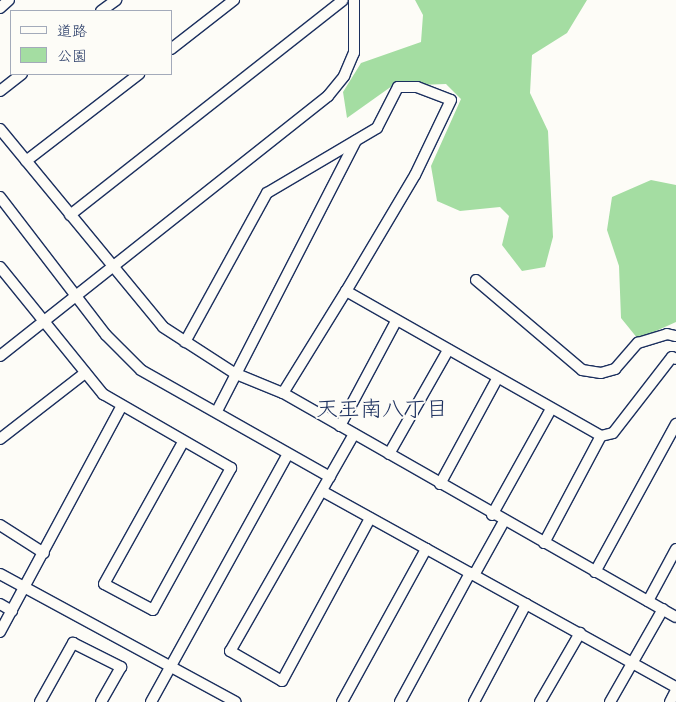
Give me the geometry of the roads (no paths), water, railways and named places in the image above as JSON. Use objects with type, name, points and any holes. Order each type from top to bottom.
[{"type":"street","points":[[0,8],[10,0]]},
{"type":"street","points":[[102,10],[116,0]]},
{"type":"street","points":[[172,48],[234,0]]},
{"type":"street","points":[[70,215],[343,0]]},
{"type":"street","points":[[0,356],[328,96],[344,76],[354,52],[354,0]]},
{"type":"street","points":[[0,92],[21,75]]},
{"type":"street","points":[[26,161],[138,75]]},
{"type":"street","points":[[185,342],[267,193],[377,128],[398,87],[417,87],[451,100],[415,175],[283,393]]},
{"type":"street","points":[[0,130],[112,268],[163,327],[234,373],[283,393],[492,515],[676,617]]},
{"type":"street","points":[[216,411],[356,140]]},
{"type":"street","points":[[0,197],[106,335],[141,370],[330,477]]},
{"type":"street","points":[[0,269],[86,373],[121,408],[231,468],[154,610],[104,584],[183,442]]},
{"type":"street","points":[[476,280],[582,370],[601,373],[615,369],[638,344],[667,334],[676,336]]},
{"type":"street","points":[[346,291],[551,410],[601,436],[613,433],[672,357],[676,359]]},
{"type":"street","points":[[340,426],[396,321]]},
{"type":"street","points":[[389,454],[448,350]]},
{"type":"street","points":[[0,439],[86,373]]},
{"type":"street","points":[[440,484],[497,379]]},
{"type":"street","points":[[0,632],[121,408]]},
{"type":"street","points":[[492,515],[551,410]]},
{"type":"street","points":[[595,572],[676,424]]},
{"type":"street","points":[[354,434],[230,651],[282,681],[370,518]]},
{"type":"street","points":[[544,543],[601,436]]},
{"type":"street","points":[[152,702],[288,454]]},
{"type":"street","points":[[322,491],[632,661],[676,689],[670,702]]},
{"type":"street","points":[[400,702],[504,521]]},
{"type":"street","points":[[0,525],[44,553]]},
{"type":"street","points":[[342,702],[426,549]]},
{"type":"street","points":[[648,601],[676,549]]},
{"type":"street","points":[[0,574],[236,702]]},
{"type":"street","points":[[0,604],[12,611]]},
{"type":"street","points":[[474,702],[526,604]]},
{"type":"street","points":[[610,702],[663,609]]},
{"type":"street","points":[[540,702],[580,633]]},
{"type":"street","points":[[40,702],[73,643],[121,667],[102,702]]},
{"type":"district","name":"天王南八丁目","points":[[382,410]]}]
